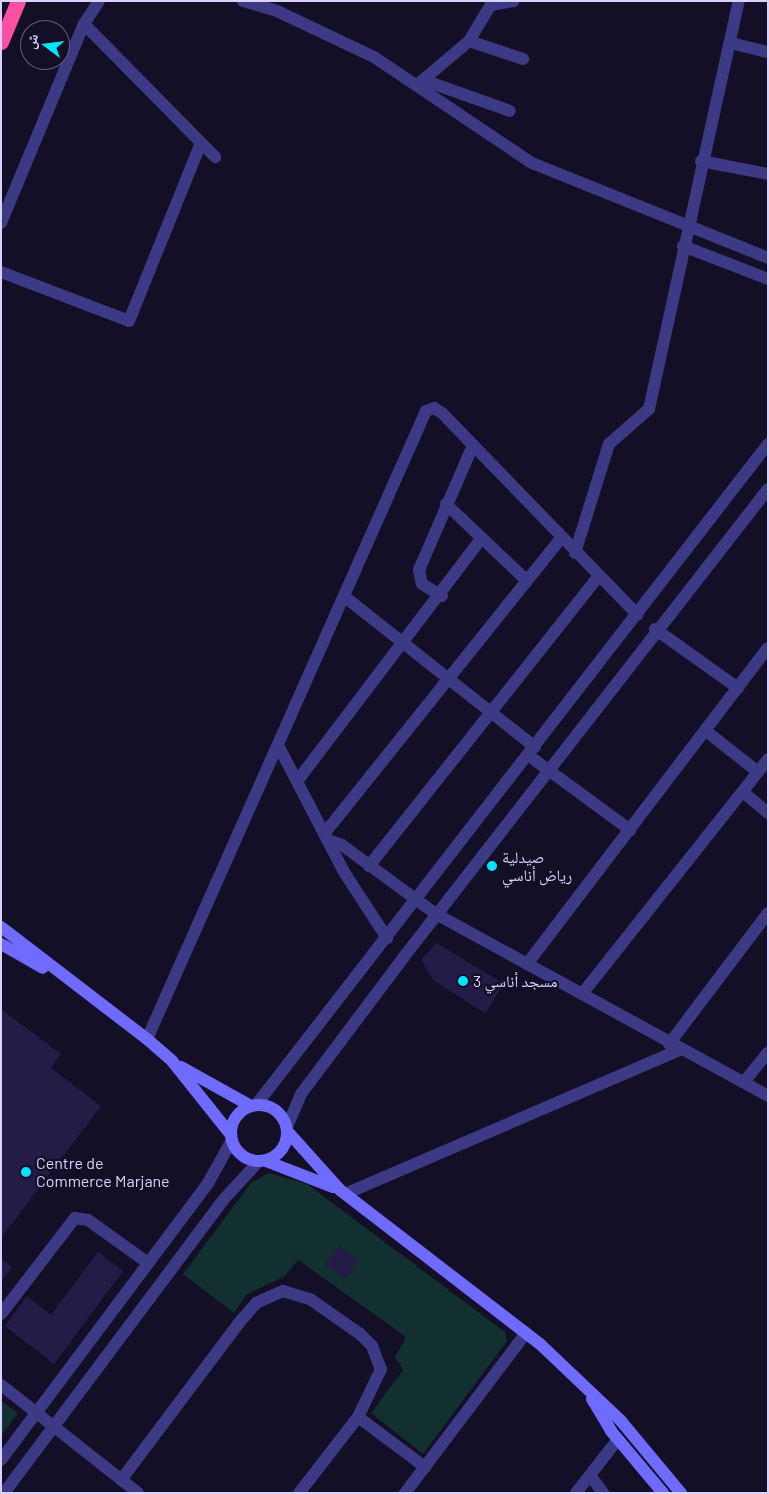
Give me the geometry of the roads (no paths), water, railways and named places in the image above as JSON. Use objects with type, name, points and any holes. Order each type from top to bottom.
[{"type":"highway","points":[[1,42],[18,1]]},
{"type":"street","points":[[1,223],[84,24],[99,1]]},
{"type":"street","points":[[243,1],[322,31],[420,82],[532,164],[768,258]]},
{"type":"street","points":[[420,82],[469,41],[492,3],[514,1]]},
{"type":"street","points":[[575,553],[609,444],[649,409],[701,161],[731,43],[739,1]]},
{"type":"street","points":[[84,24],[215,157]]},
{"type":"street","points":[[469,41],[523,59]]},
{"type":"street","points":[[731,43],[768,52]]},
{"type":"street","points":[[420,82],[510,111]]},
{"type":"street","points":[[1,272],[129,321],[201,143]]},
{"type":"street","points":[[701,161],[768,174]]},
{"type":"street","points":[[683,246],[768,280]]},
{"type":"street","points":[[147,1039],[280,748],[426,411],[438,410],[473,444],[598,577],[638,615]]},
{"type":"street","points":[[442,596],[422,584],[418,576],[446,504],[473,444]]},
{"type":"street","points":[[1,1460],[207,1185],[232,1138],[236,1117],[254,1105],[416,902],[768,444]]},
{"type":"street","points":[[4,1493],[224,1199],[262,1161],[282,1151],[301,1094],[436,914],[655,629],[767,490]]},
{"type":"street","points":[[446,504],[526,580]]},
{"type":"street","points":[[298,780],[442,596],[482,538]]},
{"type":"street","points":[[325,837],[448,676],[561,538]]},
{"type":"street","points":[[369,866],[598,577]]},
{"type":"street","points":[[345,597],[492,711],[547,769],[630,830]]},
{"type":"street","points":[[650,599],[668,613]]},
{"type":"street","points":[[655,629],[738,688]]},
{"type":"street","points":[[527,964],[768,648]]},
{"type":"street","points":[[706,730],[758,772]]},
{"type":"street","points":[[280,748],[298,780],[325,837],[387,938]]},
{"type":"street","points":[[582,994],[768,760]]},
{"type":"street","points":[[743,792],[768,813]]},
{"type":"street","points":[[325,837],[369,866],[416,902],[436,914],[674,1047],[768,1096]]},
{"type":"street","points":[[1,927],[80,990],[147,1039],[172,1061],[232,1138],[242,1156],[262,1161],[343,1192],[674,1047],[768,913]]},
{"type":"street","points":[[1,944],[80,990]]},
{"type":"street","points":[[744,1082],[768,1052]]},
{"type":"street","points":[[172,1061],[254,1105],[272,1108],[288,1130],[343,1192],[526,1333],[621,1420],[681,1493]]},
{"type":"street","points":[[1,1314],[75,1218],[88,1220],[148,1263]]},
{"type":"street","points":[[121,1480],[238,1324],[256,1303],[283,1291],[310,1299],[372,1346],[381,1369],[378,1381],[358,1417],[299,1493]]},
{"type":"street","points":[[405,1493],[526,1333]]},
{"type":"street","points":[[1,1385],[138,1493]]},
{"type":"street","points":[[585,1389],[618,1438],[663,1493]]},
{"type":"street","points":[[358,1417],[425,1467]]},
{"type":"street","points":[[576,1493],[618,1438]]},
{"type":"street","points":[[590,1475],[603,1493]]},
{"type":"place","name":"صيدلية رياض أناسي","points":[[492,866]]},
{"type":"place","name":"مسجد أناسي 3","points":[[463,981]]},
{"type":"place","name":"Centre de Commerce Marjane","points":[[26,1172]]}]
